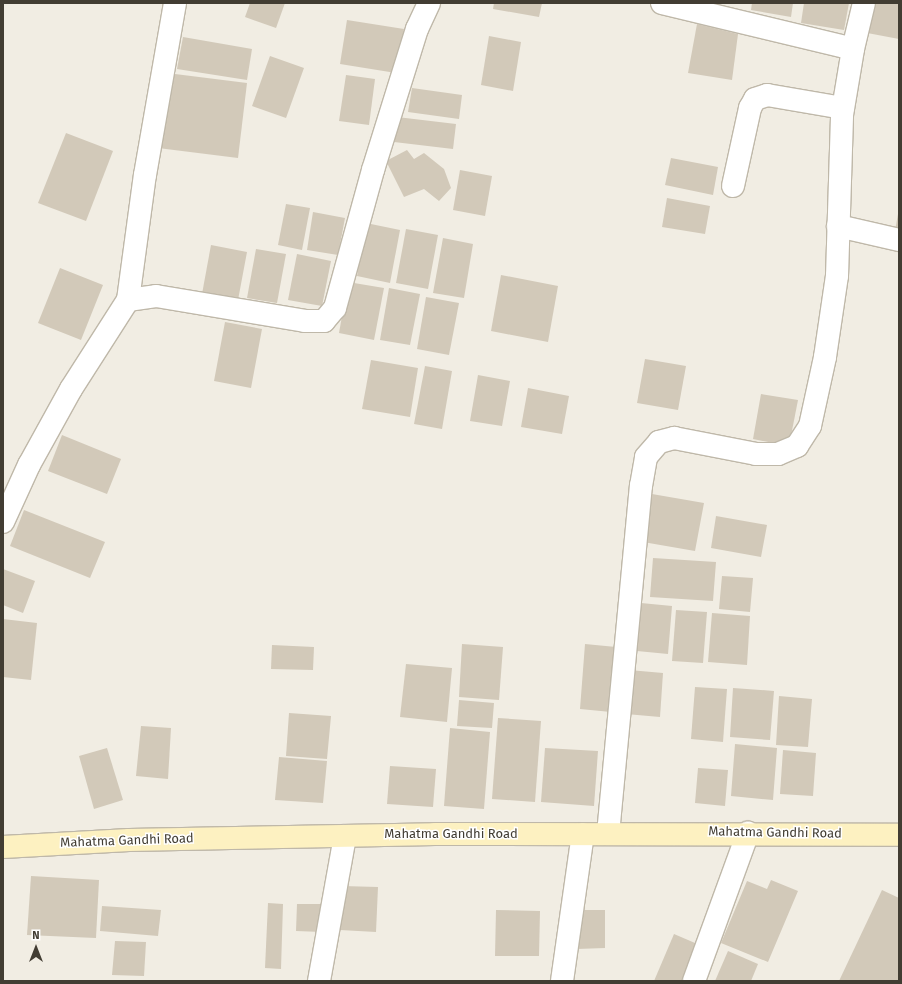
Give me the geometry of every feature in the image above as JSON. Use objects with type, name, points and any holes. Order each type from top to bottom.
[{"type":"main road","name":"Mahatma Gandhi Road","points":[[3,847],[129,840],[345,836],[748,833],[899,835]]},
{"type":"street","points":[[3,522],[29,465],[71,389],[128,300],[145,175],[175,3]]},
{"type":"street","points":[[128,300],[156,296],[305,321],[324,321],[335,308],[373,170],[417,29],[429,3]]},
{"type":"street","points":[[662,3],[853,49]]},
{"type":"street","points":[[608,834],[641,486],[646,458],[659,442],[674,438],[756,454],[778,454],[797,446],[810,426],[825,357],[837,276],[843,108],[853,49],[864,3]]},
{"type":"street","points":[[732,186],[750,108],[755,99],[767,96],[843,108]]},
{"type":"street","points":[[838,226],[899,240]]},
{"type":"street","points":[[694,981],[748,833]]},
{"type":"street","points":[[562,981],[583,834]]},
{"type":"street","points":[[319,981],[345,836]]},
{"type":"building","points":[[250,3],[285,3],[276,28],[245,17]]},
{"type":"building","points":[[494,3],[542,3],[539,17],[493,9]]},
{"type":"building","points":[[752,3],[793,3],[791,17],[751,10]]},
{"type":"building","points":[[804,3],[849,3],[844,30],[801,23]]},
{"type":"building","points":[[867,3],[899,3],[899,39],[862,32]]},
{"type":"building","points":[[347,20],[404,29],[396,73],[340,64]]},
{"type":"building","points":[[697,24],[738,34],[732,80],[688,73]]},
{"type":"building","points":[[489,36],[521,42],[513,91],[481,85]]},
{"type":"building","points":[[183,37],[252,49],[247,80],[177,69]]},
{"type":"building","points":[[270,56],[304,68],[286,118],[252,106]]},
{"type":"building","points":[[167,73],[247,83],[238,158],[158,148]]},
{"type":"building","points":[[346,75],[375,79],[369,125],[339,121]]},
{"type":"building","points":[[412,88],[462,95],[459,119],[408,112]]},
{"type":"building","points":[[397,117],[456,124],[453,149],[394,142]]},
{"type":"building","points":[[66,133],[113,151],[86,221],[38,203]]},
{"type":"building","points":[[407,150],[414,159],[424,153],[444,169],[451,188],[439,201],[424,189],[404,197],[386,161]]},
{"type":"building","points":[[671,158],[718,167],[713,195],[665,185]]},
{"type":"building","points":[[460,170],[492,176],[485,216],[453,210]]},
{"type":"building","points":[[667,198],[710,206],[705,234],[662,227]]},
{"type":"building","points":[[286,204],[310,208],[302,250],[278,245]]},
{"type":"building","points":[[313,212],[345,218],[338,255],[307,250]]},
{"type":"building","points":[[899,214],[899,232],[895,231]]},
{"type":"building","points":[[366,223],[400,230],[390,283],[357,276]]},
{"type":"building","points":[[406,229],[438,235],[428,289],[396,283]]},
{"type":"building","points":[[443,238],[473,244],[464,298],[433,293]]},
{"type":"building","points":[[211,245],[247,252],[238,300],[202,294]]},
{"type":"building","points":[[256,249],[286,254],[277,303],[247,298]]},
{"type":"building","points":[[297,254],[331,261],[322,306],[288,300]]},
{"type":"building","points":[[60,268],[103,285],[81,340],[38,323]]},
{"type":"building","points":[[501,275],[558,286],[548,342],[491,331]]},
{"type":"building","points":[[348,282],[384,288],[374,340],[339,333]]},
{"type":"building","points":[[389,288],[420,294],[410,345],[380,340]]},
{"type":"building","points":[[426,297],[459,303],[449,355],[417,349]]},
{"type":"building","points":[[225,322],[262,329],[251,388],[214,381]]},
{"type":"building","points":[[645,359],[686,366],[678,410],[637,403]]},
{"type":"building","points":[[371,360],[418,368],[410,417],[362,409]]},
{"type":"building","points":[[425,366],[452,371],[442,429],[414,424]]},
{"type":"building","points":[[478,375],[510,381],[502,426],[470,421]]},
{"type":"building","points":[[528,388],[569,396],[562,434],[521,427]]},
{"type":"building","points":[[761,394],[798,400],[789,446],[753,439]]},
{"type":"building","points":[[62,435],[121,459],[107,494],[48,471]]},
{"type":"building","points":[[652,494],[704,503],[695,551],[643,542]]},
{"type":"building","points":[[24,510],[105,542],[90,578],[10,546]]},
{"type":"building","points":[[716,516],[767,525],[761,557],[711,548]]},
{"type":"building","points":[[653,558],[716,562],[713,601],[650,597]]},
{"type":"building","points":[[3,569],[35,581],[23,613],[3,605]]},
{"type":"building","points":[[722,576],[753,578],[750,612],[719,609]]},
{"type":"building","points":[[641,603],[672,606],[668,654],[637,651]]},
{"type":"building","points":[[676,610],[707,612],[703,663],[672,661]]},
{"type":"building","points":[[712,613],[750,616],[747,665],[708,662]]},
{"type":"building","points":[[3,619],[37,623],[31,680],[3,677]]},
{"type":"building","points":[[462,644],[503,647],[499,700],[459,697]]},
{"type":"building","points":[[585,644],[616,647],[611,712],[580,709]]},
{"type":"building","points":[[272,645],[314,647],[313,670],[271,669]]},
{"type":"building","points":[[406,664],[452,668],[447,722],[400,717]]},
{"type":"building","points":[[629,670],[663,673],[660,717],[626,714]]},
{"type":"building","points":[[695,687],[727,689],[723,742],[691,739]]},
{"type":"building","points":[[733,688],[774,691],[770,740],[730,737]]},
{"type":"building","points":[[779,696],[812,699],[808,747],[776,745]]},
{"type":"building","points":[[459,700],[494,703],[492,728],[457,726]]},
{"type":"building","points":[[289,713],[331,716],[327,759],[286,756]]},
{"type":"building","points":[[498,718],[541,721],[535,802],[492,799]]},
{"type":"building","points":[[141,726],[171,728],[168,779],[136,776]]},
{"type":"building","points":[[450,728],[490,732],[484,809],[444,806]]},
{"type":"building","points":[[735,744],[777,748],[773,800],[731,796]]},
{"type":"building","points":[[107,748],[123,800],[94,809],[79,756]]},
{"type":"building","points":[[545,748],[598,751],[594,806],[541,802]]},
{"type":"building","points":[[783,750],[816,753],[813,796],[780,794]]},
{"type":"building","points":[[279,757],[327,761],[323,803],[275,800]]},
{"type":"building","points":[[390,766],[436,769],[433,807],[387,804]]},
{"type":"building","points":[[698,768],[728,770],[725,806],[695,803]]},
{"type":"building","points":[[31,876],[99,880],[96,938],[27,935]]},
{"type":"building","points":[[771,880],[798,891],[768,962],[721,943],[747,881],[767,889]]},
{"type":"building","points":[[342,886],[378,887],[376,932],[340,930]]},
{"type":"building","points":[[882,890],[899,898],[899,981],[839,981]]},
{"type":"building","points":[[268,903],[283,904],[281,969],[265,968]]},
{"type":"building","points":[[297,904],[322,904],[322,932],[296,931]]},
{"type":"building","points":[[102,906],[161,910],[158,936],[100,931]]},
{"type":"building","points":[[496,910],[540,911],[539,956],[495,956]]},
{"type":"building","points":[[576,910],[605,910],[605,948],[577,949]]},
{"type":"building","points":[[674,934],[702,946],[687,981],[654,981]]},
{"type":"building","points":[[115,941],[146,942],[144,976],[112,975]]},
{"type":"building","points":[[728,951],[758,964],[751,981],[715,981]]}]
